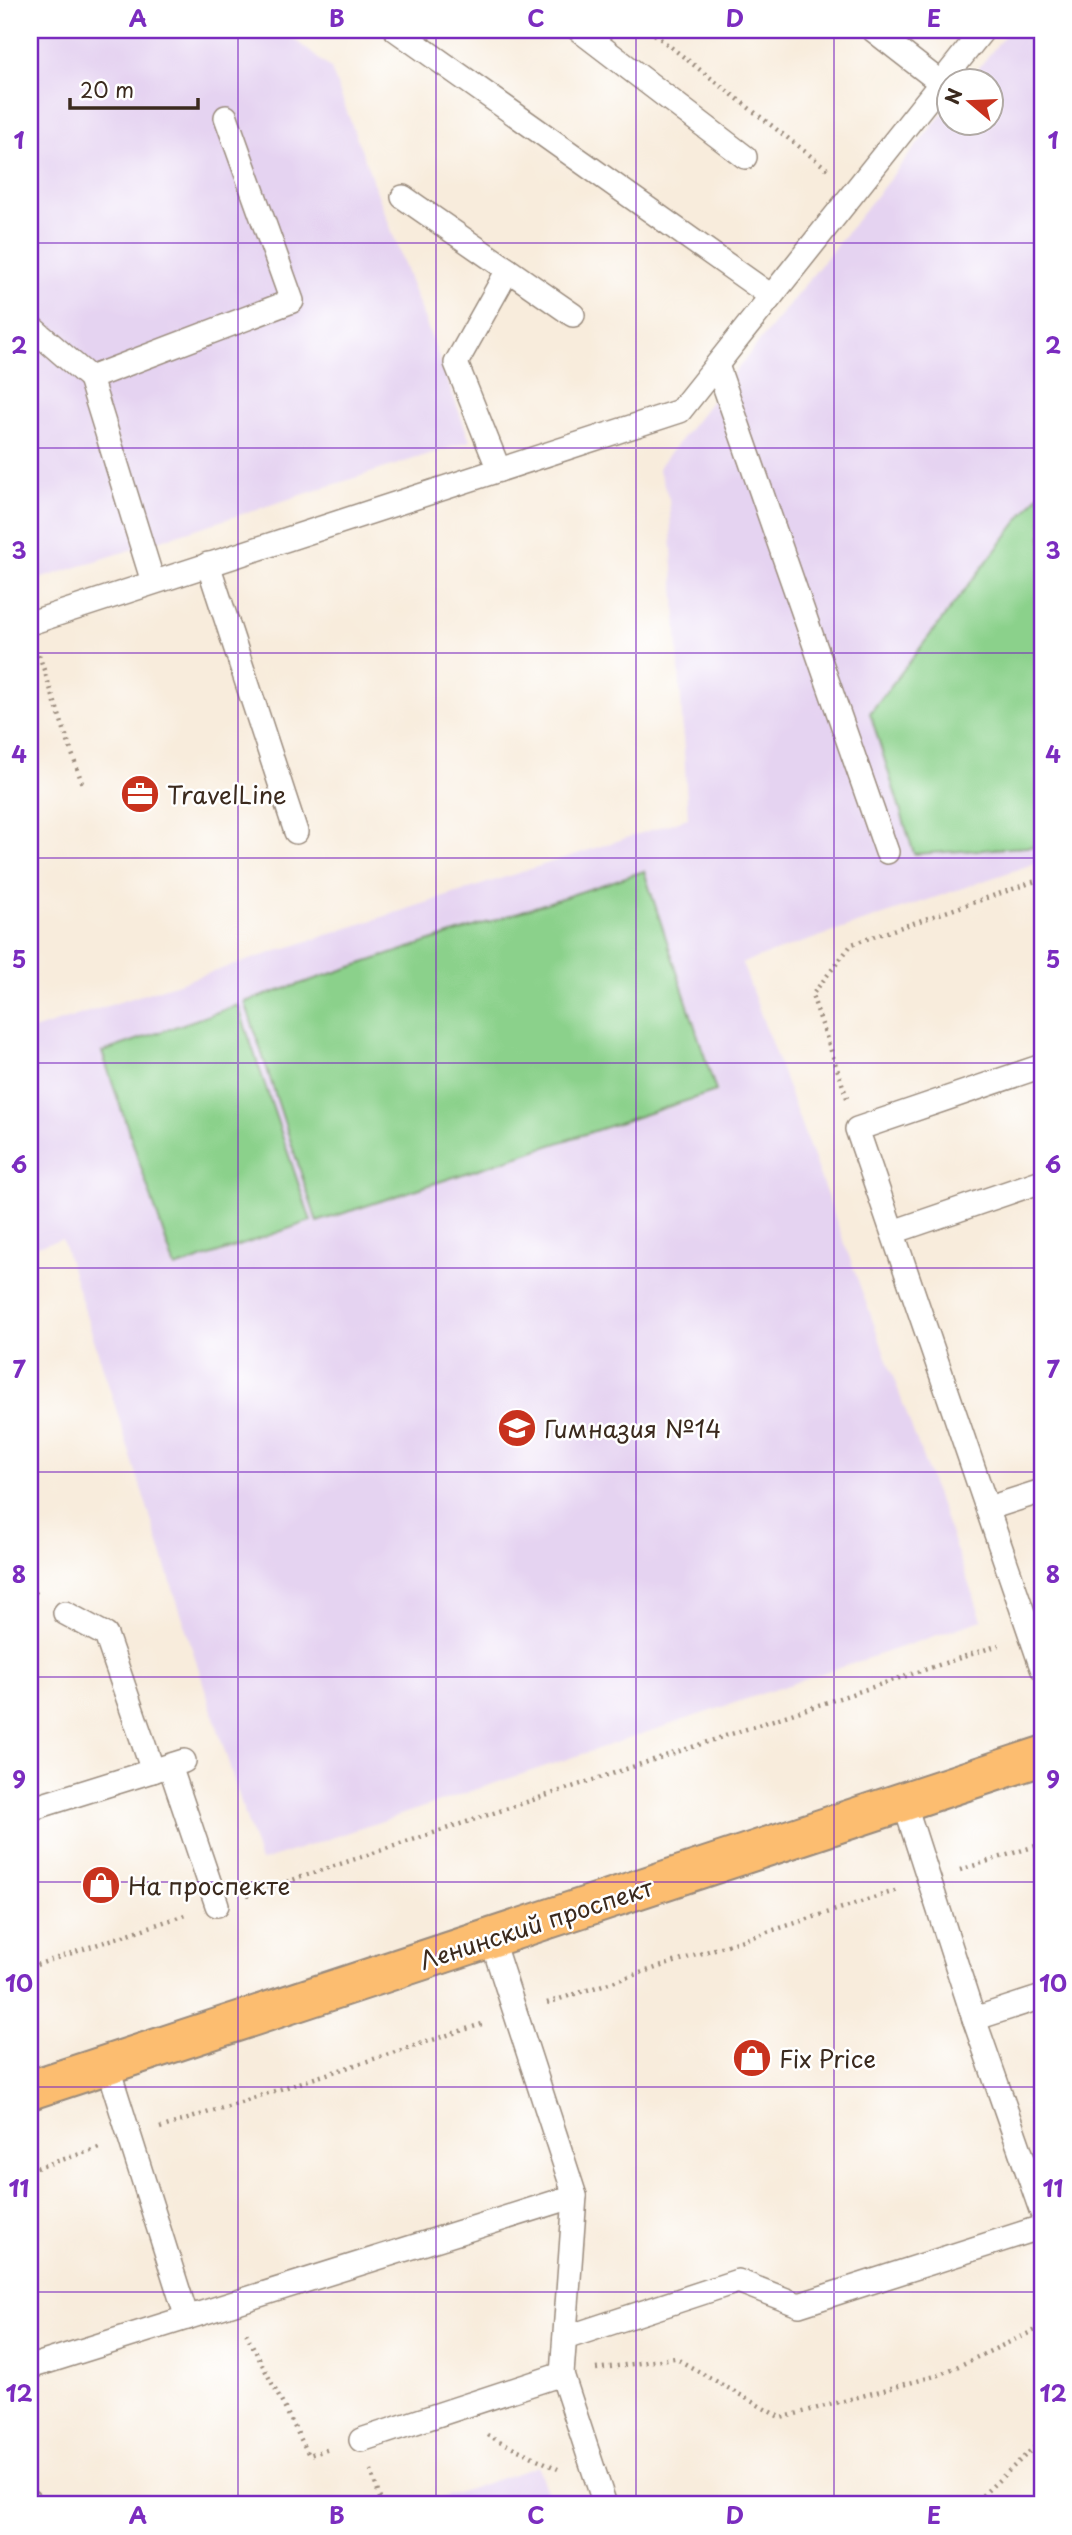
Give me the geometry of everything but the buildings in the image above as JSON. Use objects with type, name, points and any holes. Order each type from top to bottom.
[{"type":"main road","name":"Ленинский проспект","points":[[30,2090],[1042,1756]]},
{"type":"lane","points":[[396,30],[771,296]]},
{"type":"lane","points":[[579,30],[745,157]]},
{"type":"lane","points":[[873,30],[936,79]]},
{"type":"lane","points":[[954,66],[983,30]]},
{"type":"lane","points":[[30,622],[680,411],[936,89]]},
{"type":"lane","points":[[90,378],[292,301],[226,117]]},
{"type":"lane","points":[[402,197],[573,315]]},
{"type":"lane","points":[[499,470],[456,363],[508,270]]},
{"type":"lane","points":[[30,326],[90,378],[153,582]]},
{"type":"lane","points":[[717,365],[887,852]]},
{"type":"lane","points":[[208,564],[296,832]]},
{"type":"lane","points":[[1042,1066],[857,1129],[1042,1668]]},
{"type":"lane","points":[[893,1232],[1042,1181]]},
{"type":"lane","points":[[989,1508],[1042,1491]]},
{"type":"lane","points":[[65,1613],[106,1635],[169,1766],[216,1905]]},
{"type":"lane","points":[[30,1809],[169,1766]]},
{"type":"lane","points":[[904,1802],[974,2019],[1042,2213]]},
{"type":"lane","points":[[491,1938],[575,2196],[562,2374],[602,2497]]},
{"type":"lane","points":[[974,2019],[1042,1997]]},
{"type":"lane","points":[[107,2065],[187,2318]]},
{"type":"lane","points":[[30,2367],[575,2196]]},
{"type":"lane","points":[[565,2338],[738,2281],[799,2305],[1042,2227]]},
{"type":"lane","points":[[361,2440],[562,2374]]},
{"type":"path","points":[[649,30],[855,191]]},
{"type":"path","points":[[37,651],[83,786]]},
{"type":"path","points":[[857,1129],[811,995],[852,944],[1042,879]]},
{"type":"path","points":[[30,1967],[1031,1634]]},
{"type":"path","points":[[231,2304],[309,2455],[361,2440]]},
{"type":"path","points":[[562,2374],[675,2358],[782,2418],[939,2375],[1042,2327]]},
{"type":"path","points":[[442,2414],[602,2497]]},
{"type":"path","points":[[972,2505],[1042,2440]]},
{"type":"shaded area","points":[[30,30],[283,30],[331,69],[470,441],[30,582]]},
{"type":"shaded area","name":"Гимназия №14","points":[[1009,30],[1042,30],[1042,861],[742,963],[982,1620],[260,1862],[62,1239],[30,1248],[30,1031],[688,818],[669,499],[658,468],[936,121],[936,136],[1006,136],[1006,66],[980,66]]},
{"type":"shaded area","points":[[538,2466],[551,2505],[420,2505]]},
{"type":"green space","points":[[1042,490],[1042,846],[914,854],[870,713]]},
{"type":"green space","points":[[644,871],[716,1091],[317,1222],[245,1002]]},
{"type":"green space","points":[[238,1005],[311,1221],[175,1268],[102,1052]]},
{"type":"place","name":"TravelLine","points":[[140,794]]},
{"type":"place","name":"Гимназия №14","points":[[517,1428]]},
{"type":"place","name":"На проспекте","points":[[101,1885]]},
{"type":"place","name":"Fix Price","points":[[752,2058]]}]
